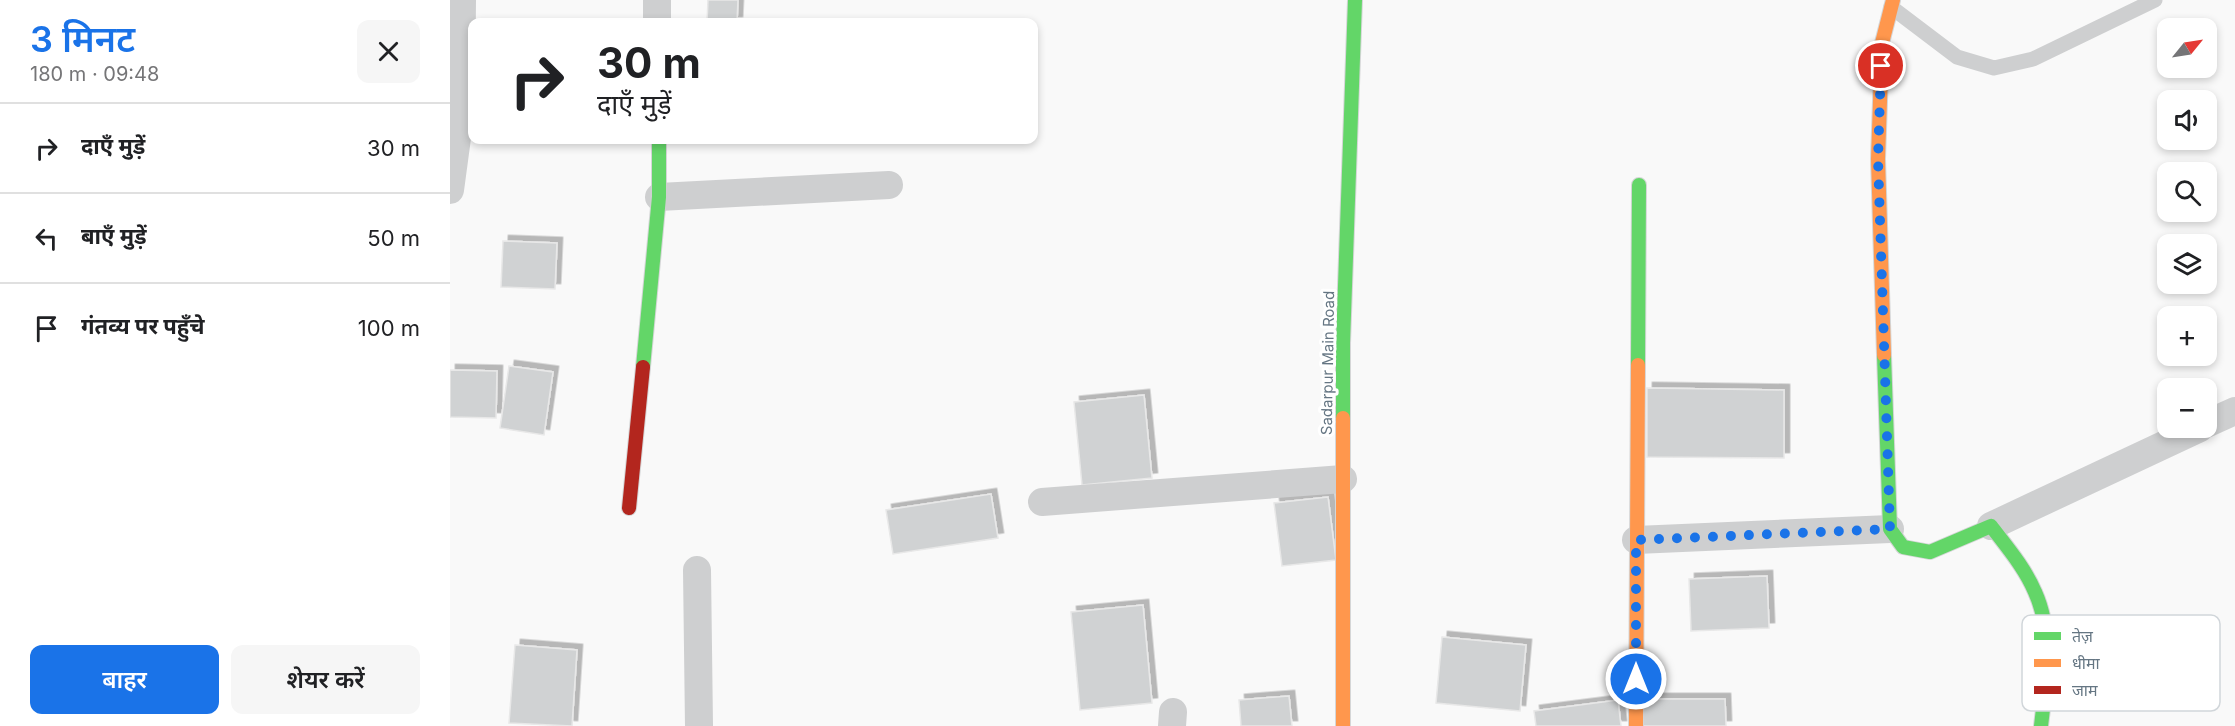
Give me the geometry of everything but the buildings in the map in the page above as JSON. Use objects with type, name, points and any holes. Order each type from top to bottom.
[{"type":"street","points":[[450,190],[462,0]]},
{"type":"street","points":[[657,0],[657,18]]},
{"type":"street","name":"Sadarpur Main Road","points":[[1343,726],[1343,343],[1355,0]]},
{"type":"street","points":[[1892,3],[1882,44],[1878,159],[1890,529],[1904,547],[1930,552],[2179,438]]},
{"type":"street","points":[[629,508],[659,197],[658,144]]},
{"type":"street","points":[[659,197],[890,185]]},
{"type":"street","points":[[1636,726],[1639,185]]},
{"type":"street","points":[[2217,419],[2235,411]]},
{"type":"street","points":[[1042,501],[1343,479]]},
{"type":"street","points":[[1991,526],[2019,563],[2039,600],[2042,615]]},
{"type":"street","points":[[1636,540],[1890,529]]},
{"type":"street","points":[[697,570],[699,726]]},
{"type":"street","points":[[2041,726],[2042,711]]},
{"type":"lane","points":[[1892,3],[1957,57],[1994,68],[2033,59],[2155,0]]},
{"type":"traffic: fast","points":[[1343,418],[1343,343],[1355,0]]},
{"type":"traffic: fast","points":[[643,367],[659,197],[659,144]]},
{"type":"traffic: fast","points":[[1638,365],[1639,185]]},
{"type":"traffic: fast","points":[[1884,355],[1890,529],[1903,547],[1930,552],[1991,526],[2031,583],[2043,615]]},
{"type":"traffic: fast","points":[[2041,726],[2043,711]]},
{"type":"traffic: slow","points":[[1884,355],[1878,159],[1882,43],[1893,0]]},
{"type":"traffic: slow","points":[[1636,726],[1638,365]]},
{"type":"traffic: slow","points":[[1343,418],[1343,726]]},
{"type":"traffic: jam","points":[[629,508],[643,367]]},
{"type":"route","points":[[1636,679],[1636,540],[1890,529],[1878,159],[1881,66]]}]
